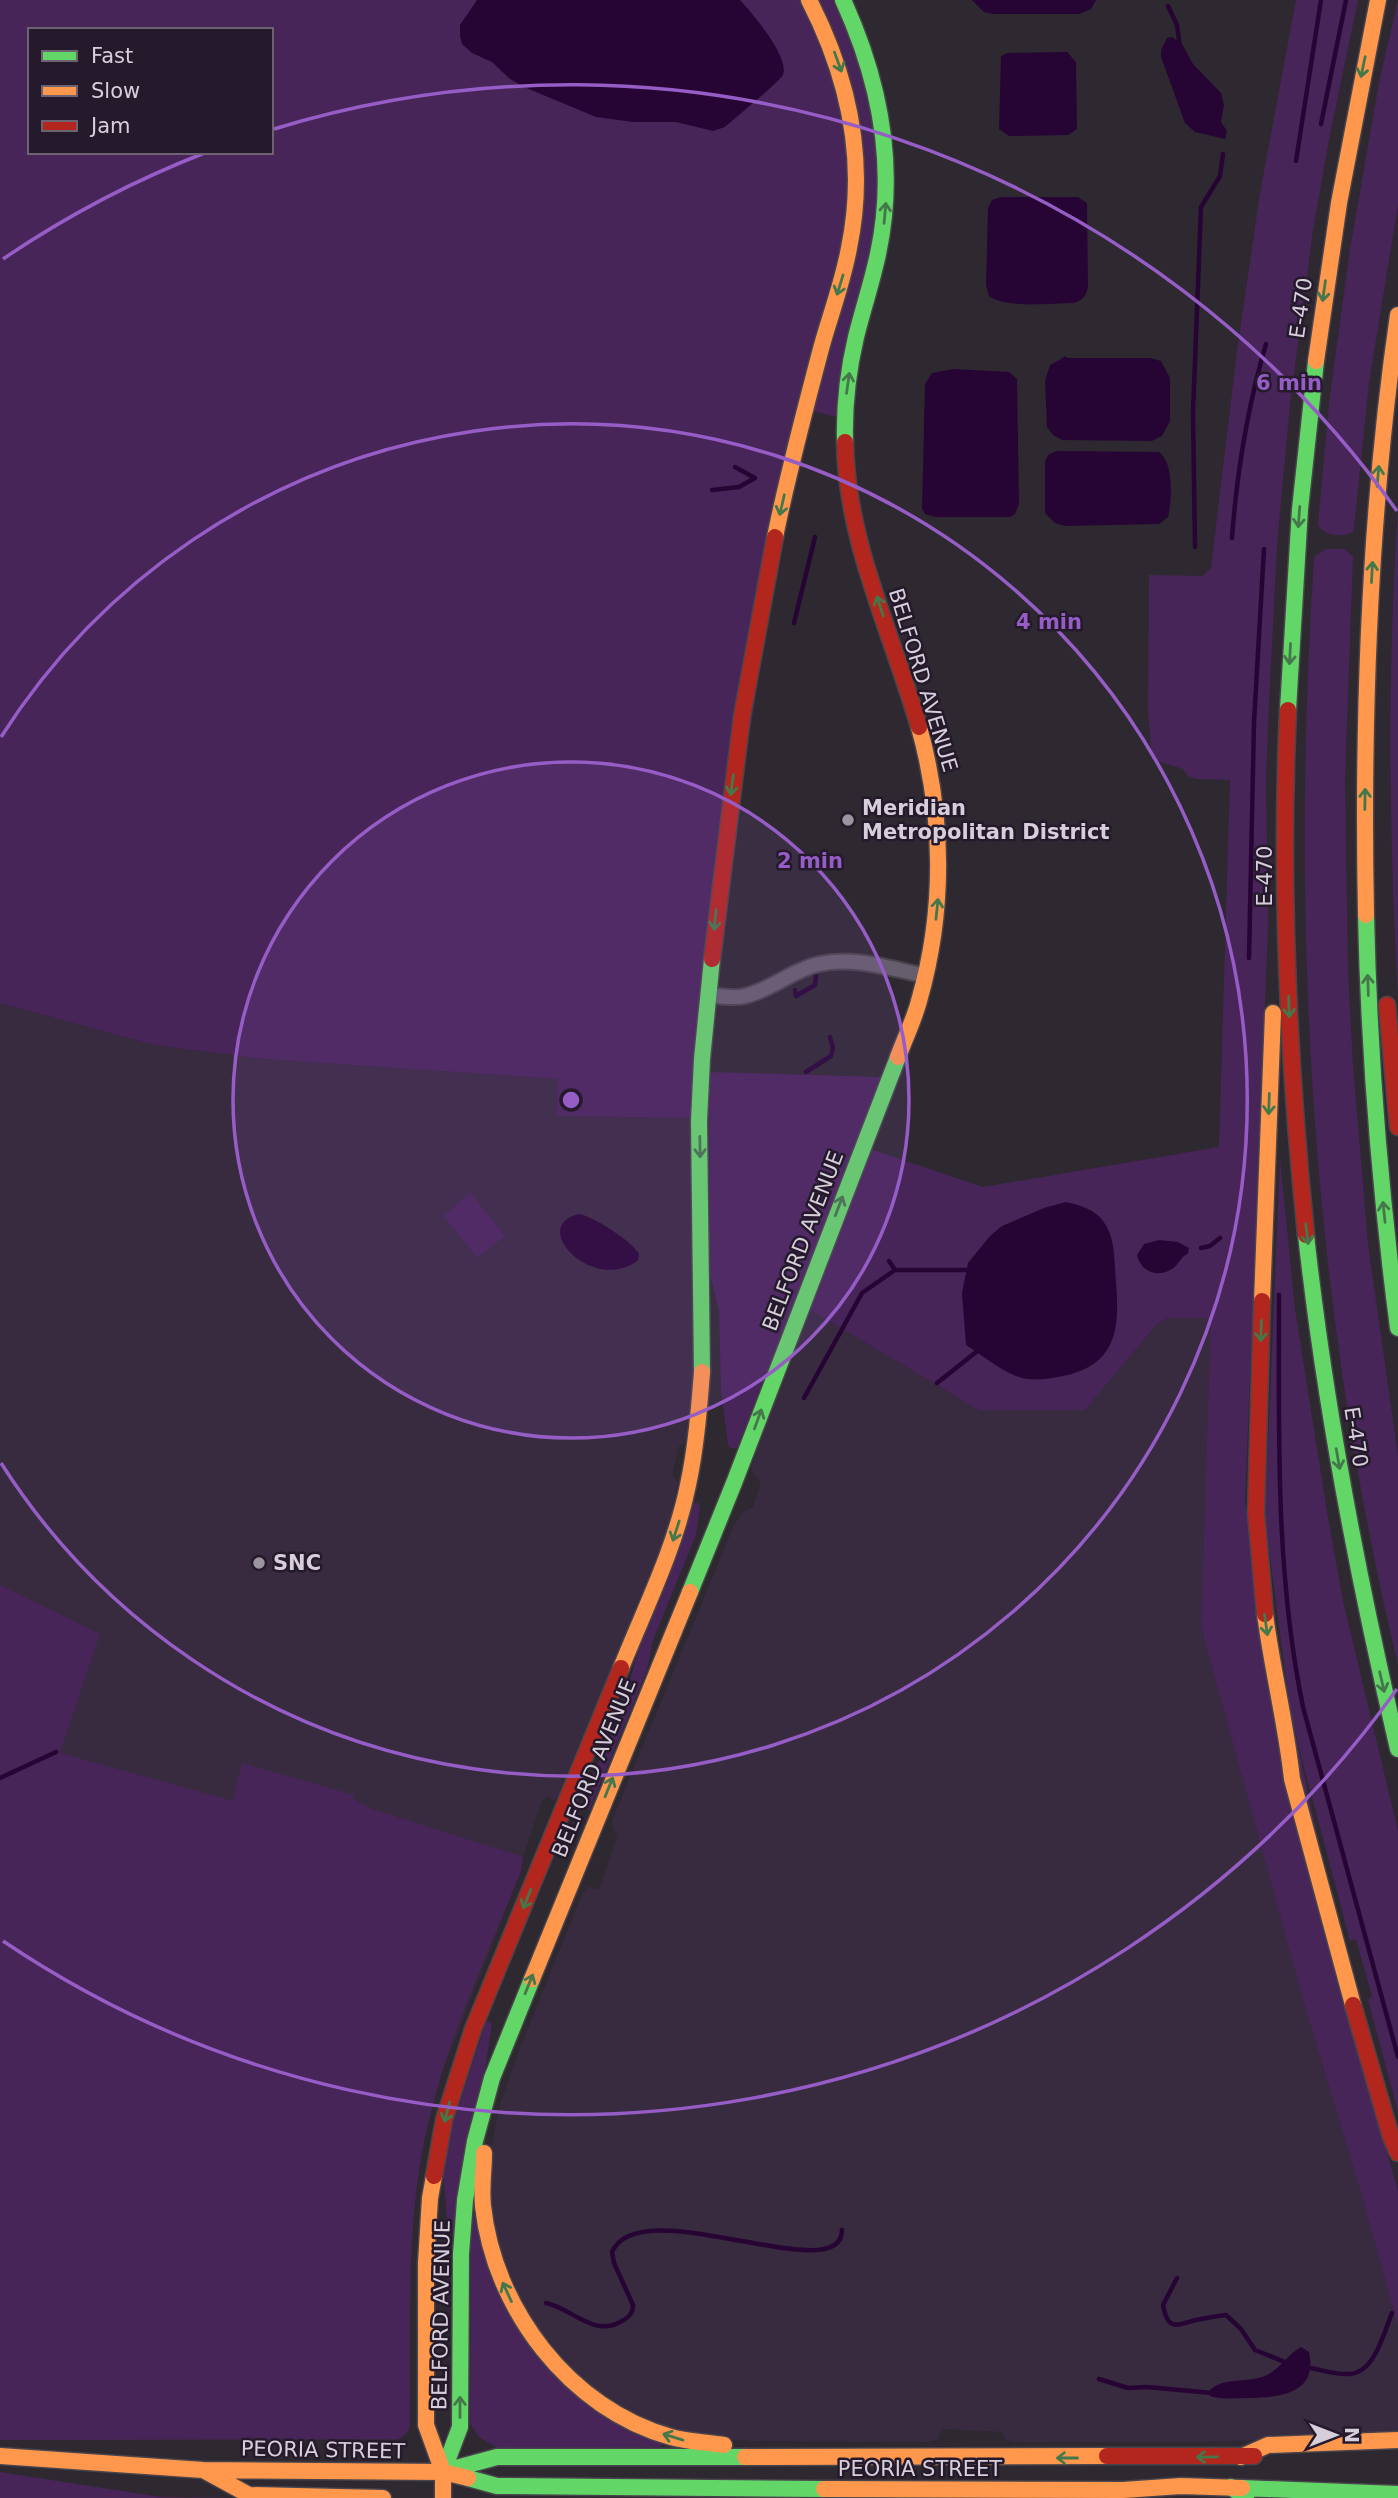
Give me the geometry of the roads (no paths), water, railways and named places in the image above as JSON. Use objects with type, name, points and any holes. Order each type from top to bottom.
[{"type":"main road","name":"BELFORD AVENUE","points":[[443,2498],[443,2472],[426,2425],[426,2263],[432,2182],[448,2107],[473,2029],[663,1569],[691,1478],[700,1421],[703,1379],[699,1112],[708,995],[730,799],[761,605],[798,438],[849,252],[856,211],[857,155],[849,101],[834,50],[809,0]]},
{"type":"main road","name":"BELFORD AVENUE","points":[[443,2472],[460,2427],[462,2231],[467,2184],[481,2115],[499,2058],[734,1483],[907,1034],[926,976],[934,936],[939,881],[939,836],[934,793],[921,733],[861,547],[846,467],[847,383],[882,240],[886,170],[883,129],[874,79],[858,33],[842,0]]},
{"type":"main road","name":"E-470","points":[[1378,0],[1354,112],[1335,223],[1305,443],[1286,740],[1285,890],[1292,1083],[1314,1300],[1348,1517],[1398,1749]]},
{"type":"main road","points":[[1398,315],[1384,414],[1376,505],[1367,681],[1365,867],[1373,1088],[1398,1328]]},
{"type":"main road","points":[[1365,867],[1381,893],[1383,954]]},
{"type":"main road","points":[[1285,890],[1276,952],[1257,1427],[1256,1504],[1265,1619],[1292,1779],[1387,2125],[1398,2153]]},
{"type":"main road","points":[[1386,996],[1398,1127]]},
{"type":"main road","points":[[1289,1751],[1300,1776],[1398,2133]]},
{"type":"main road","points":[[481,2115],[487,2136],[483,2170],[484,2210],[493,2256],[520,2318],[547,2356],[568,2378],[600,2403],[624,2417],[672,2437],[719,2445],[811,2447],[836,2458]]},
{"type":"main road","points":[[1241,2457],[1268,2445],[1398,2440]]},
{"type":"main road","name":"PEORIA STREET","points":[[443,2472],[496,2457],[1241,2457],[1398,2451]]},
{"type":"main road","name":"PEORIA STREET","points":[[0,2456],[203,2470],[443,2472],[498,2486],[594,2486],[619,2489],[1096,2490],[1181,2486],[1398,2494]]},
{"type":"main road","points":[[203,2470],[249,2496],[383,2498]]},
{"type":"main road","points":[[1231,2487],[1246,2498]]},
{"type":"main road","points":[[495,2498],[593,2497],[619,2489]]},
{"type":"street","points":[[708,995],[749,995],[804,968],[828,962],[858,963],[926,976]]},
{"type":"waterway","points":[[1296,161],[1321,0]]},
{"type":"waterway","points":[[1321,124],[1346,0]]},
{"type":"waterway","points":[[1168,6],[1177,25],[1180,48]]},
{"type":"waterway","points":[[1195,547],[1193,413],[1201,207],[1220,176],[1223,154]]},
{"type":"waterway","points":[[1232,538],[1244,440],[1266,344]]},
{"type":"waterway","points":[[712,490],[739,487],[755,478],[735,467]]},
{"type":"waterway","points":[[794,623],[815,537]]},
{"type":"waterway","points":[[1249,958],[1254,722],[1264,549]]},
{"type":"waterway","points":[[795,990],[796,996],[815,985],[816,975]]},
{"type":"waterway","points":[[806,1072],[831,1056],[833,1048],[830,1037]]},
{"type":"waterway","points":[[1201,1248],[1210,1246],[1220,1238]]},
{"type":"waterway","points":[[889,1261],[895,1270]]},
{"type":"waterway","points":[[804,1398],[862,1293],[895,1270],[972,1270]]},
{"type":"waterway","points":[[1279,1295],[1280,1502],[1287,1605],[1294,1656],[1303,1707],[1398,2057]]},
{"type":"waterway","points":[[937,1383],[980,1349]]},
{"type":"waterway","points":[[0,1778],[56,1752]]},
{"type":"waterway","points":[[546,2303],[601,2326],[610,2326],[628,2317],[633,2305],[614,2263],[612,2252],[630,2235],[660,2231],[697,2233],[810,2250],[833,2246],[842,2230]]},
{"type":"waterway","points":[[1177,2278],[1163,2305],[1170,2323],[1178,2325],[1226,2315],[1241,2329],[1255,2350],[1290,2364]]},
{"type":"waterway","points":[[1305,2367],[1338,2374],[1358,2372],[1372,2359],[1392,2313]]},
{"type":"waterway","points":[[1099,2379],[1128,2388],[1147,2387],[1212,2393]]},
{"type":"place","name":"Meridian Metropolitan District","points":[[848,820]]},
{"type":"place","name":"SNC","points":[[259,1563]]}]
